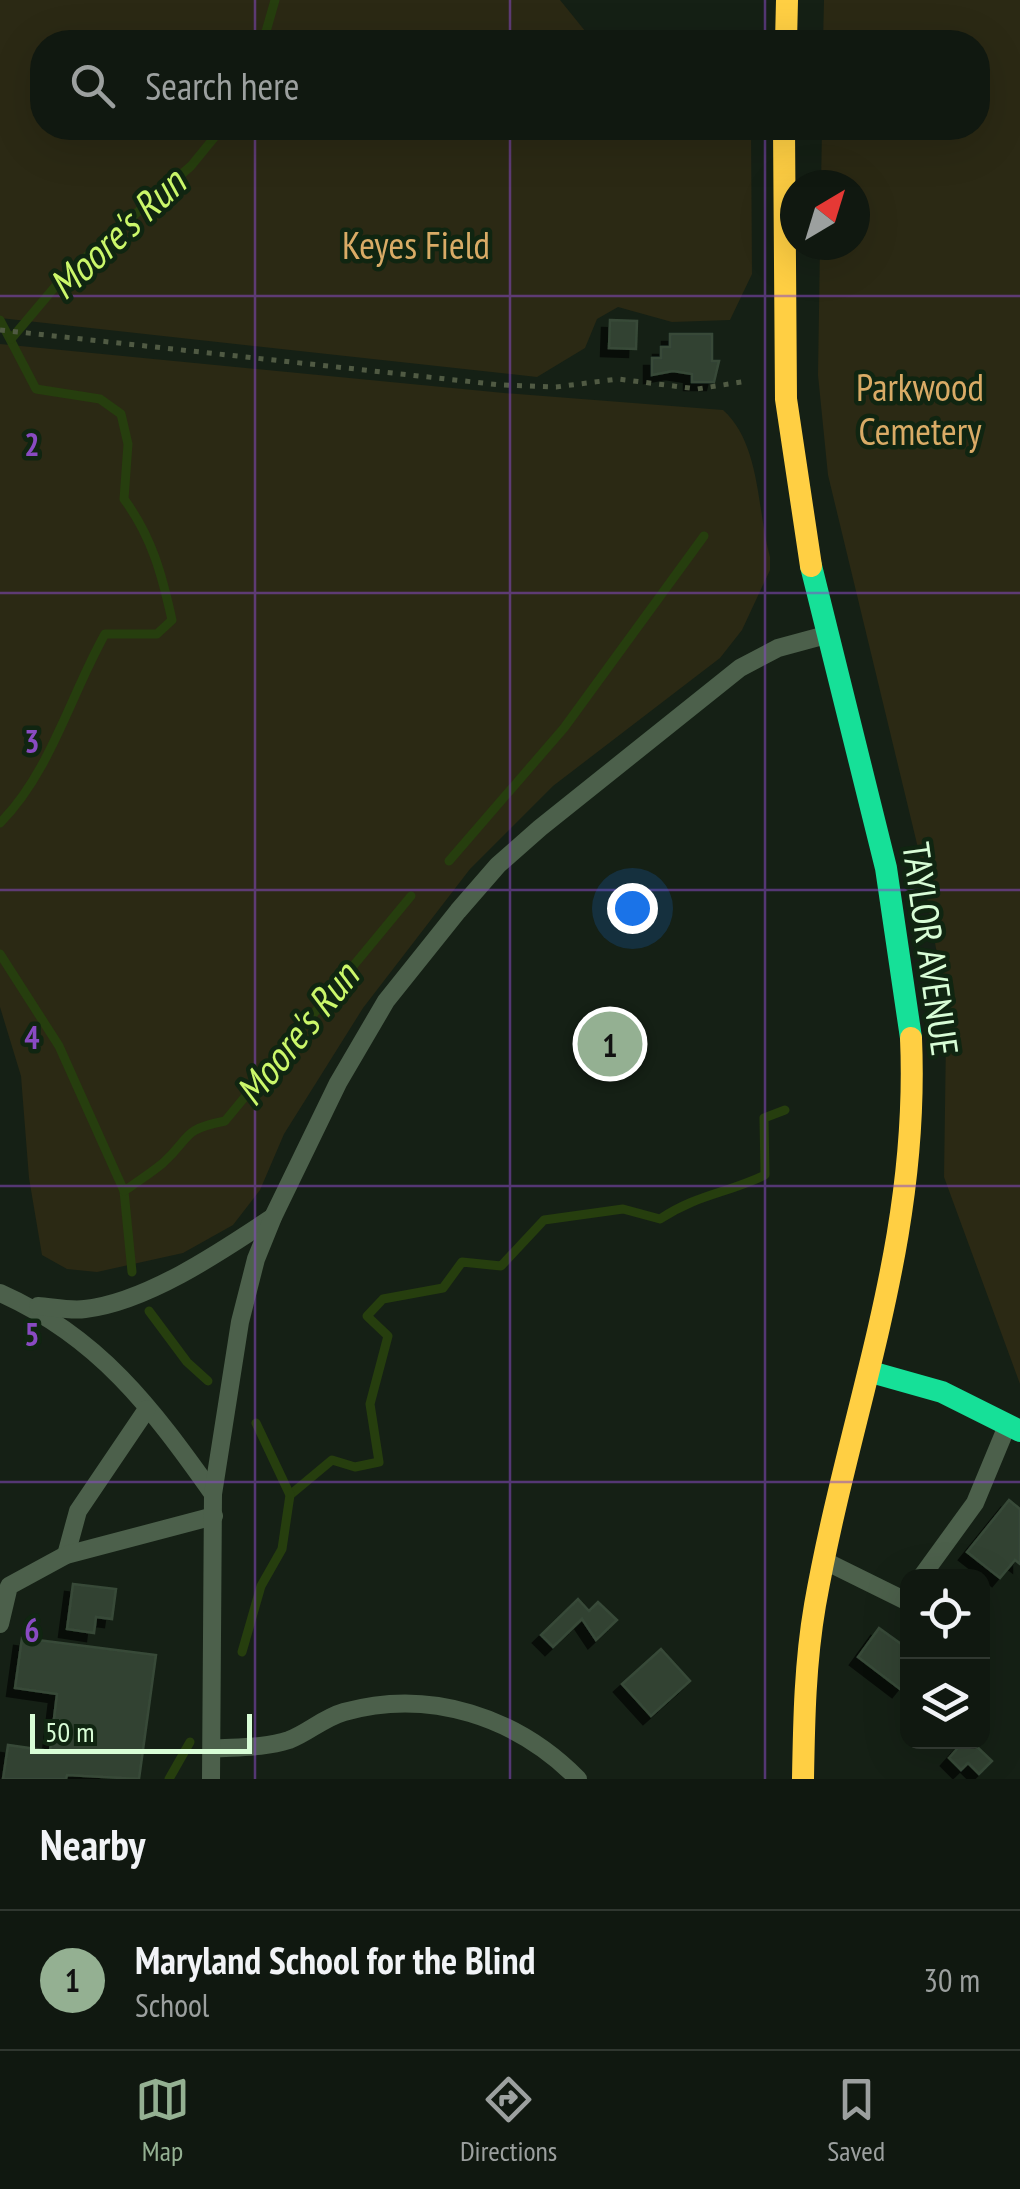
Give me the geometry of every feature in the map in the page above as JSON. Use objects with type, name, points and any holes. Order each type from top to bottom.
[{"type":"main road","points":[[786,30],[787,0]]},
{"type":"main road","name":"TAYLOR AVENUE","points":[[784,140],[785,375],[796,489],[827,634],[891,887],[913,1051],[910,1199],[872,1372],[822,1560],[803,1690],[803,1779]]},
{"type":"main road","points":[[872,1372],[942,1392],[1014,1428]]},
{"type":"lane","points":[[211,1779],[213,1494],[240,1322],[256,1259],[273,1217],[338,1083],[386,1001],[498,865],[740,668],[778,648],[827,634]]},
{"type":"lane","points":[[27,1305],[85,1309],[126,1296],[183,1273],[273,1217]]},
{"type":"lane","points":[[0,1293],[60,1322],[104,1360],[213,1494]]},
{"type":"lane","points":[[66,1555],[78,1511],[147,1409]]},
{"type":"lane","points":[[927,1569],[976,1503],[1014,1428]]},
{"type":"lane","points":[[0,1624],[9,1586],[66,1555],[214,1516]]},
{"type":"lane","points":[[822,1560],[900,1598]]},
{"type":"lane","points":[[212,1748],[262,1746],[292,1739],[343,1712],[421,1702],[484,1717],[522,1734],[578,1779]]},
{"type":"path","points":[[0,330],[501,385],[556,387],[618,379],[697,390],[785,375]]},
{"type":"green space","name":"Keyes Field","points":[[0,0],[560,0],[584,30],[30,30],[30,140],[751,140],[752,274],[730,320],[672,322],[618,307],[597,319],[585,348],[537,377],[0,318]]},
{"type":"green space","name":"Parkwood Cemetery","points":[[824,0],[1020,0],[1020,1384],[944,1177],[946,1038],[942,982],[918,848],[828,475],[818,375],[820,260],[870,260],[870,170],[821,170],[822,140],[990,140],[990,30],[823,30]]},
{"type":"green space","points":[[0,344],[723,410],[745,441],[751,459],[770,557],[770,570],[742,630],[720,658],[553,786],[470,869],[363,1008],[284,1134],[260,1190],[233,1225],[183,1253],[97,1272],[67,1269],[42,1255],[29,1178],[21,1076],[0,1007]]},
{"type":"building","points":[[610,320],[637,321],[636,349],[609,348]]},
{"type":"building","points":[[670,334],[712,334],[712,361],[719,361],[714,382],[692,382],[692,374],[673,371],[652,375],[652,358],[661,358],[661,347],[670,347]]},
{"type":"building","points":[[1009,1500],[1020,1509],[1020,1564],[1015,1560],[1000,1578],[967,1552]]},
{"type":"building","points":[[73,1584],[116,1589],[112,1619],[96,1617],[94,1633],[67,1629]]},
{"type":"building","points":[[578,1599],[589,1611],[598,1602],[617,1620],[596,1640],[582,1619],[553,1647],[541,1635]]},
{"type":"building","points":[[879,1628],[900,1643],[900,1689],[858,1657]]},
{"type":"building","points":[[22,1638],[156,1655],[139,1779],[67,1775],[66,1779],[3,1779],[8,1745],[50,1751],[57,1694],[15,1688]]},
{"type":"building","points":[[661,1649],[690,1681],[651,1716],[622,1684]]},
{"type":"building","points":[[957,1749],[979,1749],[992,1761],[979,1774],[968,1763],[961,1770],[949,1758]]},
{"type":"waterway","name":"Moore's Run","points":[[266,30],[275,0]]},
{"type":"waterway","name":"Moore's Run","points":[[11,339],[65,275],[191,166],[212,140]]},
{"type":"waterway","name":"Moore's Run","points":[[0,320],[36,389],[100,399],[121,414],[128,444],[124,499],[155,557],[172,620],[157,634],[105,634],[33,781],[0,823]]},
{"type":"waterway","name":"Moore's Run","points":[[449,861],[564,728],[704,536]]},
{"type":"waterway","name":"Moore's Run","points":[[124,1191],[163,1163],[193,1131],[225,1121],[411,896]]},
{"type":"waterway","name":"Moore's Run","points":[[0,954],[59,1046],[124,1191],[132,1272]]},
{"type":"waterway","name":"Moore's Run","points":[[290,1495],[332,1460],[355,1467],[379,1462],[370,1404],[388,1336],[367,1316],[383,1299],[443,1288],[462,1262],[501,1266],[544,1220],[623,1209],[660,1219],[687,1204],[765,1175],[764,1118],[785,1110]]},
{"type":"waterway","name":"Moore's Run","points":[[149,1311],[187,1362],[208,1381]]},
{"type":"waterway","name":"Moore's Run","points":[[242,1652],[261,1586],[282,1549],[290,1495],[256,1423]]},
{"type":"waterway","name":"Moore's Run","points":[[169,1779],[190,1742]]},
{"type":"traffic: fast","points":[[811,566],[886,868],[911,1038]]},
{"type":"traffic: fast","points":[[871,1372],[942,1392],[1020,1431]]},
{"type":"traffic: slow","points":[[786,30],[787,0]]},
{"type":"traffic: slow","points":[[784,140],[786,399],[811,566]]},
{"type":"traffic: slow","points":[[803,1779],[807,1670],[815,1605],[880,1325],[905,1186],[911,1114],[911,1038]]},
{"type":"place","name":"Maryland School for the Blind","points":[[610,1044]]}]
